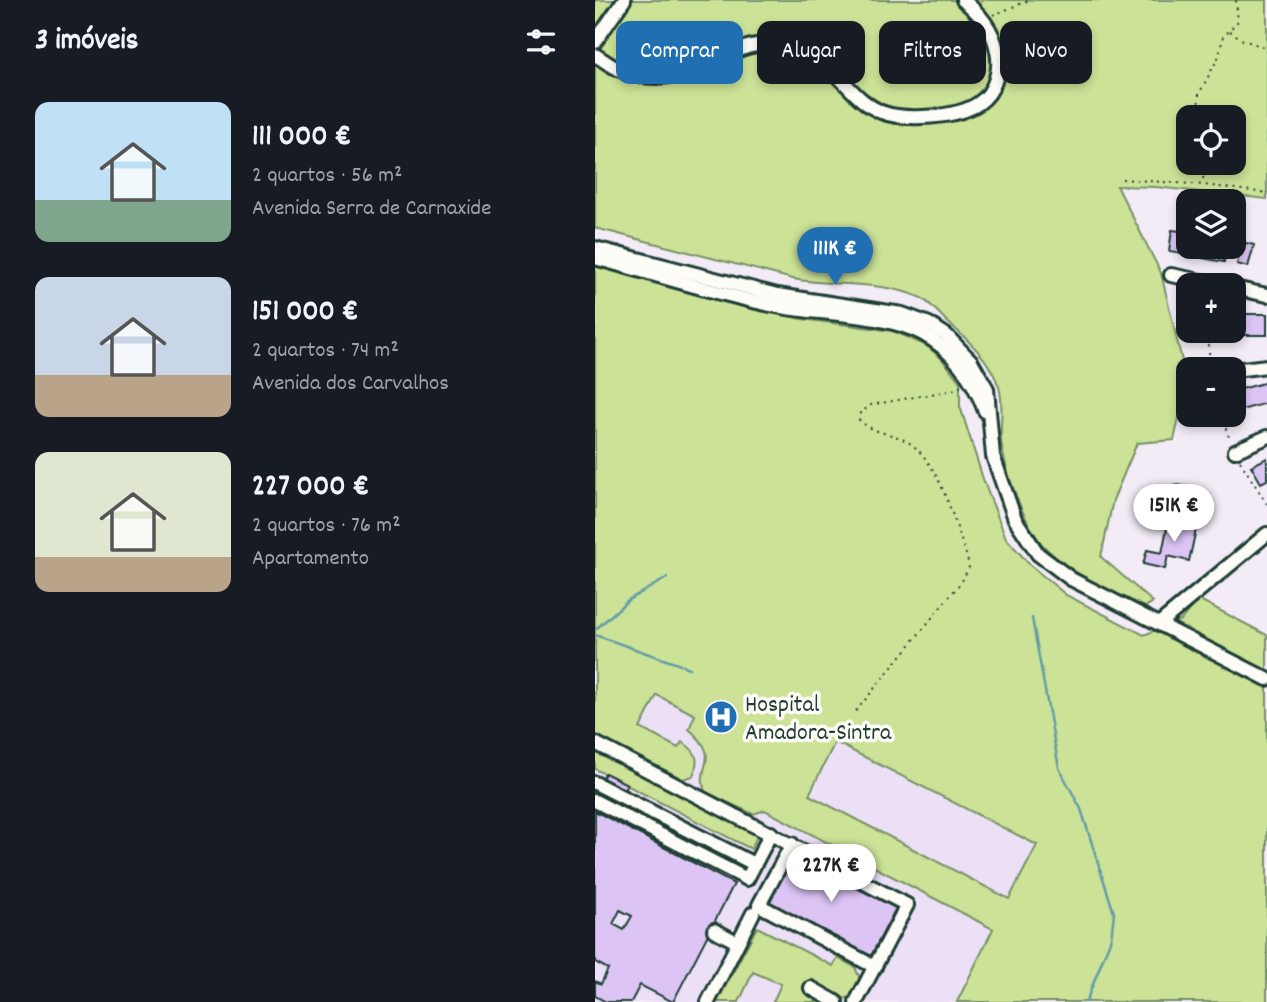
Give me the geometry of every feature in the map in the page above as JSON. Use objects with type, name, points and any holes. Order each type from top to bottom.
[{"type":"street","points":[[595,42],[624,0]]},
{"type":"street","points":[[595,55],[623,71],[650,76],[675,76],[703,67],[734,51],[767,44],[798,50],[827,66],[858,99],[883,113],[916,117],[953,114],[979,103],[992,89],[1000,64],[995,40],[982,19],[963,0]]},
{"type":"street","points":[[595,248],[777,295],[890,311],[916,318],[946,335],[971,361],[987,389],[993,456],[1016,519],[1038,554],[1071,579],[1267,679]]},
{"type":"street","points":[[595,258],[776,306],[916,330],[941,345],[954,357],[972,381],[988,418]]},
{"type":"street","points":[[1171,275],[1176,276]]},
{"type":"street","points":[[1246,291],[1267,295]]},
{"type":"street","points":[[1246,369],[1267,366]]},
{"type":"street","points":[[1235,451],[1267,437]]},
{"type":"street","points":[[1160,623],[1267,534]]},
{"type":"street","points":[[595,743],[907,905],[856,1002]]},
{"type":"street","points":[[754,864],[600,786],[597,802],[747,879],[771,833]]},
{"type":"street","points":[[792,844],[759,905],[875,967]]},
{"type":"street","points":[[708,1002],[753,913]]},
{"type":"street","points":[[714,930],[737,942]]},
{"type":"street","points":[[811,988],[836,1002]]},
{"type":"path","points":[[982,19],[1030,0]]},
{"type":"path","points":[[1199,105],[1199,94],[1219,55],[1223,37],[1238,20],[1236,0]]},
{"type":"path","points":[[1230,30],[1244,40],[1267,48]]},
{"type":"path","points":[[1203,175],[1204,185]]},
{"type":"path","points":[[1122,178],[1267,193]]},
{"type":"path","points":[[856,710],[962,581],[969,567],[929,461],[908,442],[879,433],[862,423],[859,420],[860,413],[871,405],[953,390],[972,381]]},
{"type":"path","points":[[1226,427],[1235,451],[1267,503]]},
{"type":"shaded area","name":"Hospital Amadora-Sintra","points":[[595,585],[1050,823],[957,1002],[595,1002]]},
{"type":"green space","points":[[595,0],[1267,0],[1267,199],[1246,197],[1246,189],[1117,186],[1161,273],[1181,357],[1176,357],[1177,427],[1174,440],[1137,443],[1113,500],[1101,557],[1153,602],[1145,607],[1064,564],[1034,533],[1015,494],[1006,465],[1001,440],[999,387],[985,360],[973,345],[923,299],[904,292],[873,286],[793,279],[595,228]]},
{"type":"green space","points":[[595,266],[759,310],[802,319],[893,331],[927,346],[941,358],[960,382],[960,406],[984,482],[1006,538],[1030,565],[1066,595],[1144,635],[1181,620],[1198,599],[1267,635],[1267,1002],[957,1002],[993,929],[765,810],[753,814],[705,792],[703,774],[707,755],[699,739],[689,729],[695,715],[657,695],[640,728],[678,748],[682,742],[691,749],[697,760],[693,776],[683,779],[595,736]],"holes":[[[835,742],[1037,845],[1009,899],[809,795]]]},
{"type":"green space","points":[[595,747],[759,832],[751,849],[595,769]]},
{"type":"green space","points":[[757,927],[833,966],[838,958],[855,967],[860,979],[851,997],[843,999],[812,982],[825,1002],[773,1002],[781,984],[753,972],[739,1002],[717,1002]]},
{"type":"building","points":[[1172,230],[1176,230],[1176,252],[1169,251]]},
{"type":"building","points":[[1246,243],[1254,245],[1248,267],[1237,264],[1238,259],[1246,259]]},
{"type":"building","points":[[1246,314],[1267,314],[1267,335],[1246,335]]},
{"type":"building","points":[[1267,382],[1267,403],[1246,409],[1246,388]]},
{"type":"building","points":[[1267,458],[1267,480],[1261,483],[1251,466]]},
{"type":"building","points":[[1176,485],[1191,487],[1189,501],[1174,500]]},
{"type":"building","points":[[1169,518],[1197,525],[1189,561],[1168,556],[1165,569],[1143,564],[1147,550],[1162,553]]},
{"type":"building","points":[[605,773],[627,784],[624,791],[602,779]]},
{"type":"building","points":[[595,811],[734,884],[673,1002],[640,985],[631,1002],[606,1002],[595,996],[595,981],[601,984],[608,969],[595,962]],"holes":[[[620,910],[632,916],[624,930],[613,924]]]},
{"type":"building","points":[[791,853],[896,908],[871,956],[766,901]]},
{"type":"waterway","points":[[595,630],[628,600],[667,578]]},
{"type":"waterway","points":[[1032,618],[1059,768],[1081,809],[1114,913],[1111,938],[1086,1002]]},
{"type":"waterway","points":[[595,635],[689,668]]},
{"type":"place","name":"Hospital Amadora-Sintra","points":[[721,717]]}]
